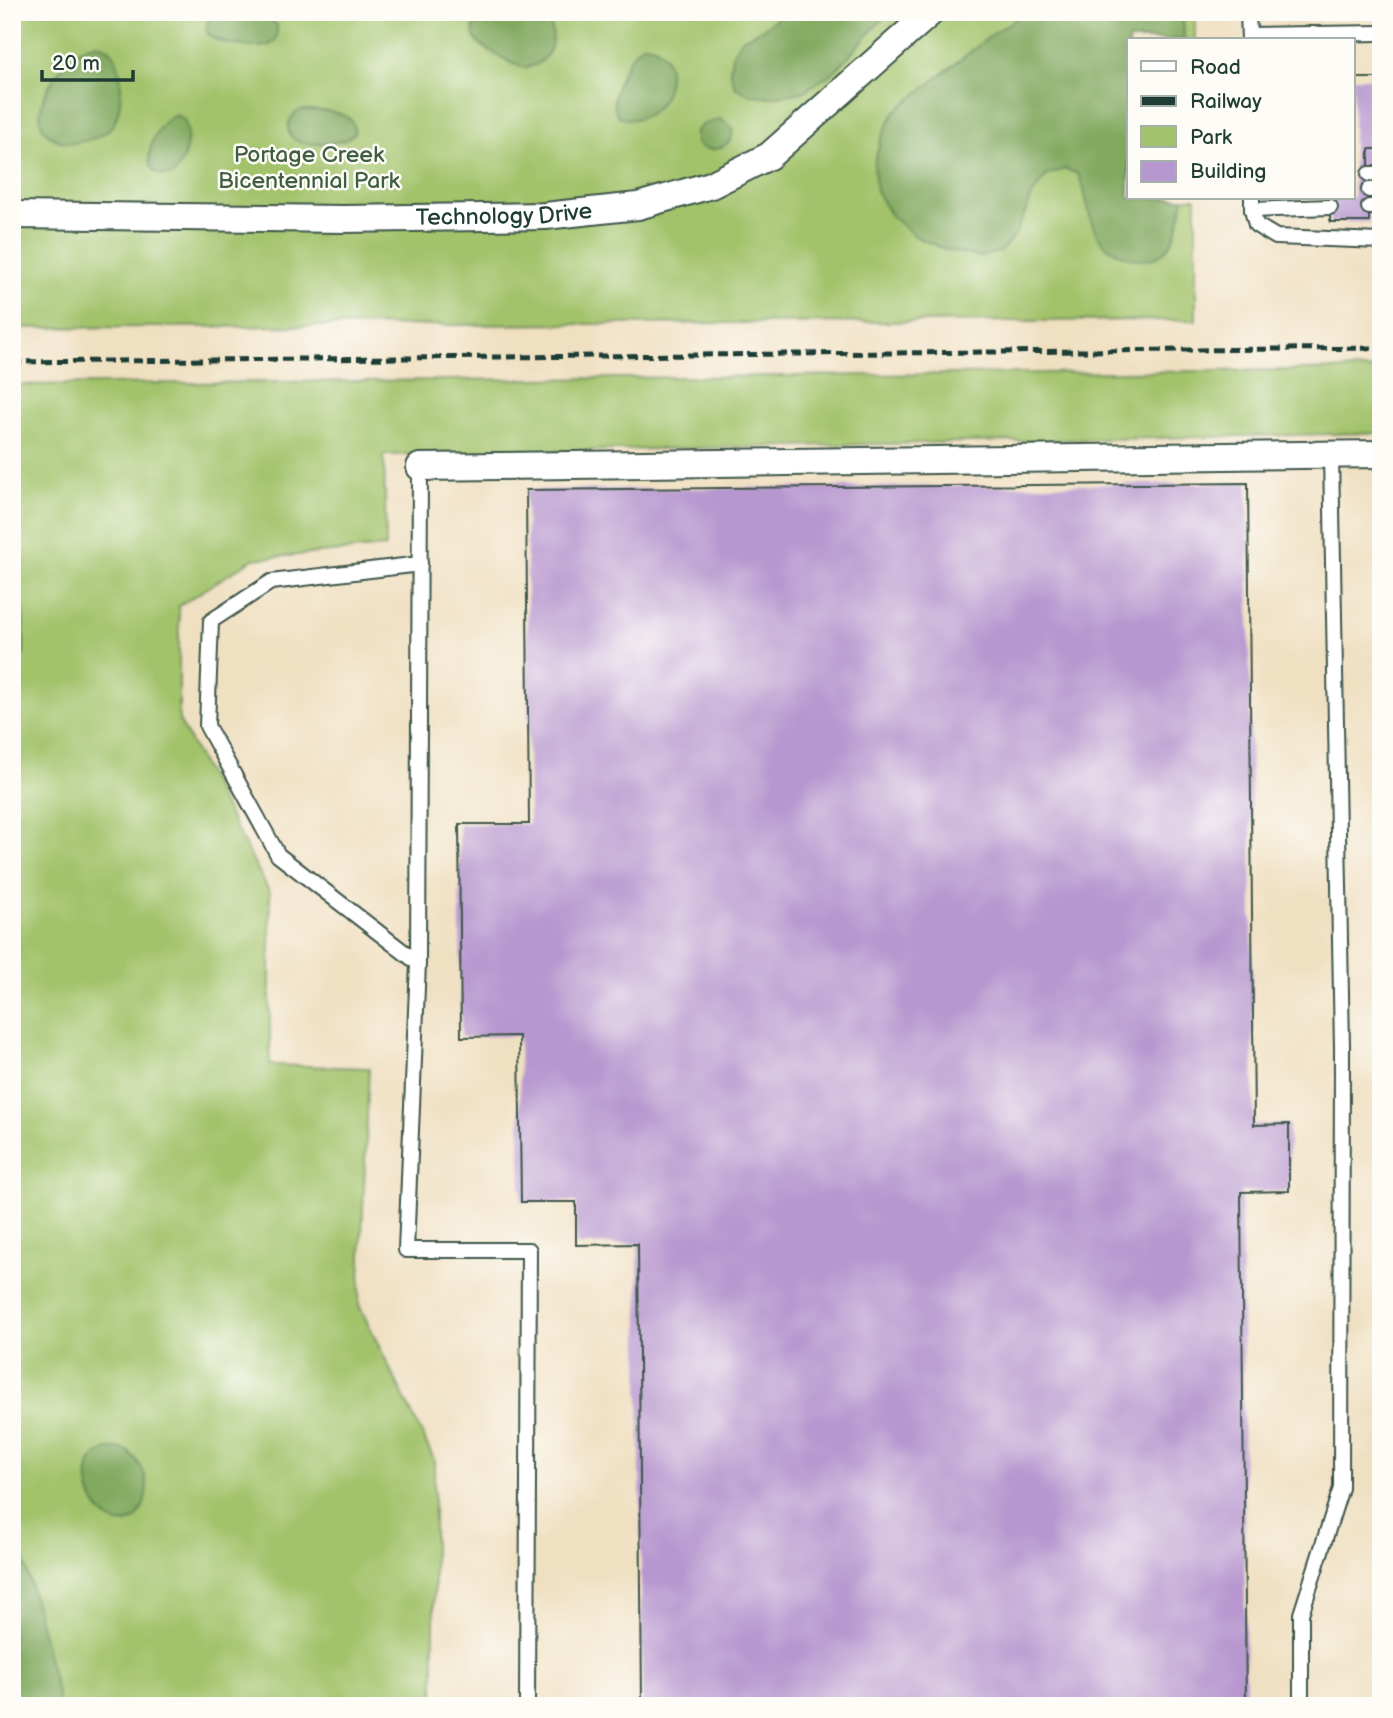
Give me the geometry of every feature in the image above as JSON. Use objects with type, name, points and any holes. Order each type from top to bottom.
[{"type":"street","name":"Technology Drive","points":[[12,215],[343,219],[545,216],[638,206],[711,185],[769,156],[931,12]]},
{"type":"street","points":[[420,467],[1381,454]]},
{"type":"lane","points":[[1248,12],[1249,38],[1381,33]]},
{"type":"lane","points":[[1253,211],[1330,207]]},
{"type":"lane","points":[[1253,211],[1276,237],[1381,241]]},
{"type":"lane","points":[[1301,1706],[1301,1614],[1341,1488],[1342,1048],[1331,455]]},
{"type":"lane","points":[[420,467],[418,963],[406,1250],[529,1250],[527,1706]]},
{"type":"lane","points":[[418,963],[278,855],[207,726],[211,621],[271,582],[420,564]]},
{"type":"green space","name":"Portage Creek Bicentennial Park","points":[[12,12],[1195,12],[1195,38],[1127,38],[1127,200],[1196,200],[1196,320],[12,328]]},
{"type":"green space","points":[[480,12],[541,12],[552,29],[549,52],[538,64],[528,67],[515,65],[497,55],[475,38],[474,25]]},
{"type":"green space","points":[[785,12],[889,12],[835,71],[803,92],[772,97],[751,95],[735,87],[730,71],[732,55],[742,39],[763,29]]},
{"type":"green space","points":[[1027,12],[1183,12],[1184,38],[1127,38],[1127,200],[1184,200],[1175,234],[1163,253],[1143,260],[1128,257],[1106,246],[1093,227],[1078,174],[1065,169],[1047,175],[1033,194],[1015,235],[1001,251],[980,257],[947,250],[918,238],[891,216],[876,191],[874,165],[881,138],[894,112],[998,30]]},
{"type":"green space","points":[[253,15],[272,21],[277,25],[275,41],[267,46],[252,47],[234,45],[210,36],[207,32],[208,21],[215,16]]},
{"type":"green space","points":[[95,44],[106,47],[117,62],[121,97],[116,118],[109,129],[95,138],[74,143],[58,140],[46,132],[41,121],[41,107],[46,92],[54,78],[75,54],[86,46]]},
{"type":"green space","points":[[642,45],[655,48],[664,55],[669,67],[669,80],[658,105],[648,114],[635,119],[622,118],[616,111],[614,101],[616,88],[628,62]]},
{"type":"green space","points":[[300,110],[344,115],[354,126],[354,134],[344,140],[327,143],[298,141],[290,134],[288,126],[292,117]]},
{"type":"green space","points":[[175,115],[183,118],[186,125],[186,148],[173,175],[160,175],[153,169],[150,151],[159,129]]},
{"type":"green space","points":[[719,119],[728,124],[732,131],[728,143],[713,149],[696,143],[696,131],[702,125]]},
{"type":"green space","points":[[1381,369],[1381,433],[384,455],[386,547],[253,559],[179,606],[179,720],[270,893],[270,1065],[369,1068],[359,1305],[434,1459],[434,1706],[12,1706],[12,385]]},
{"type":"green space","points":[[12,557],[23,608],[24,651],[12,681]]},
{"type":"green space","points":[[108,1449],[128,1452],[145,1476],[145,1501],[140,1513],[132,1521],[121,1523],[111,1520],[102,1513],[90,1491],[89,1467],[94,1457]]},
{"type":"green space","points":[[12,1509],[60,1706],[12,1706]]},
{"type":"building","points":[[1354,78],[1381,78],[1380,149],[1369,149],[1369,222],[1330,222],[1330,200],[1354,200]]},
{"type":"building","points":[[1248,483],[1254,1125],[1289,1124],[1289,1191],[1241,1192],[1246,1706],[642,1706],[638,1244],[576,1245],[576,1202],[521,1202],[519,1036],[461,1037],[459,824],[529,824],[526,490]]},
{"type":"railway","points":[[12,362],[1381,348]]}]
